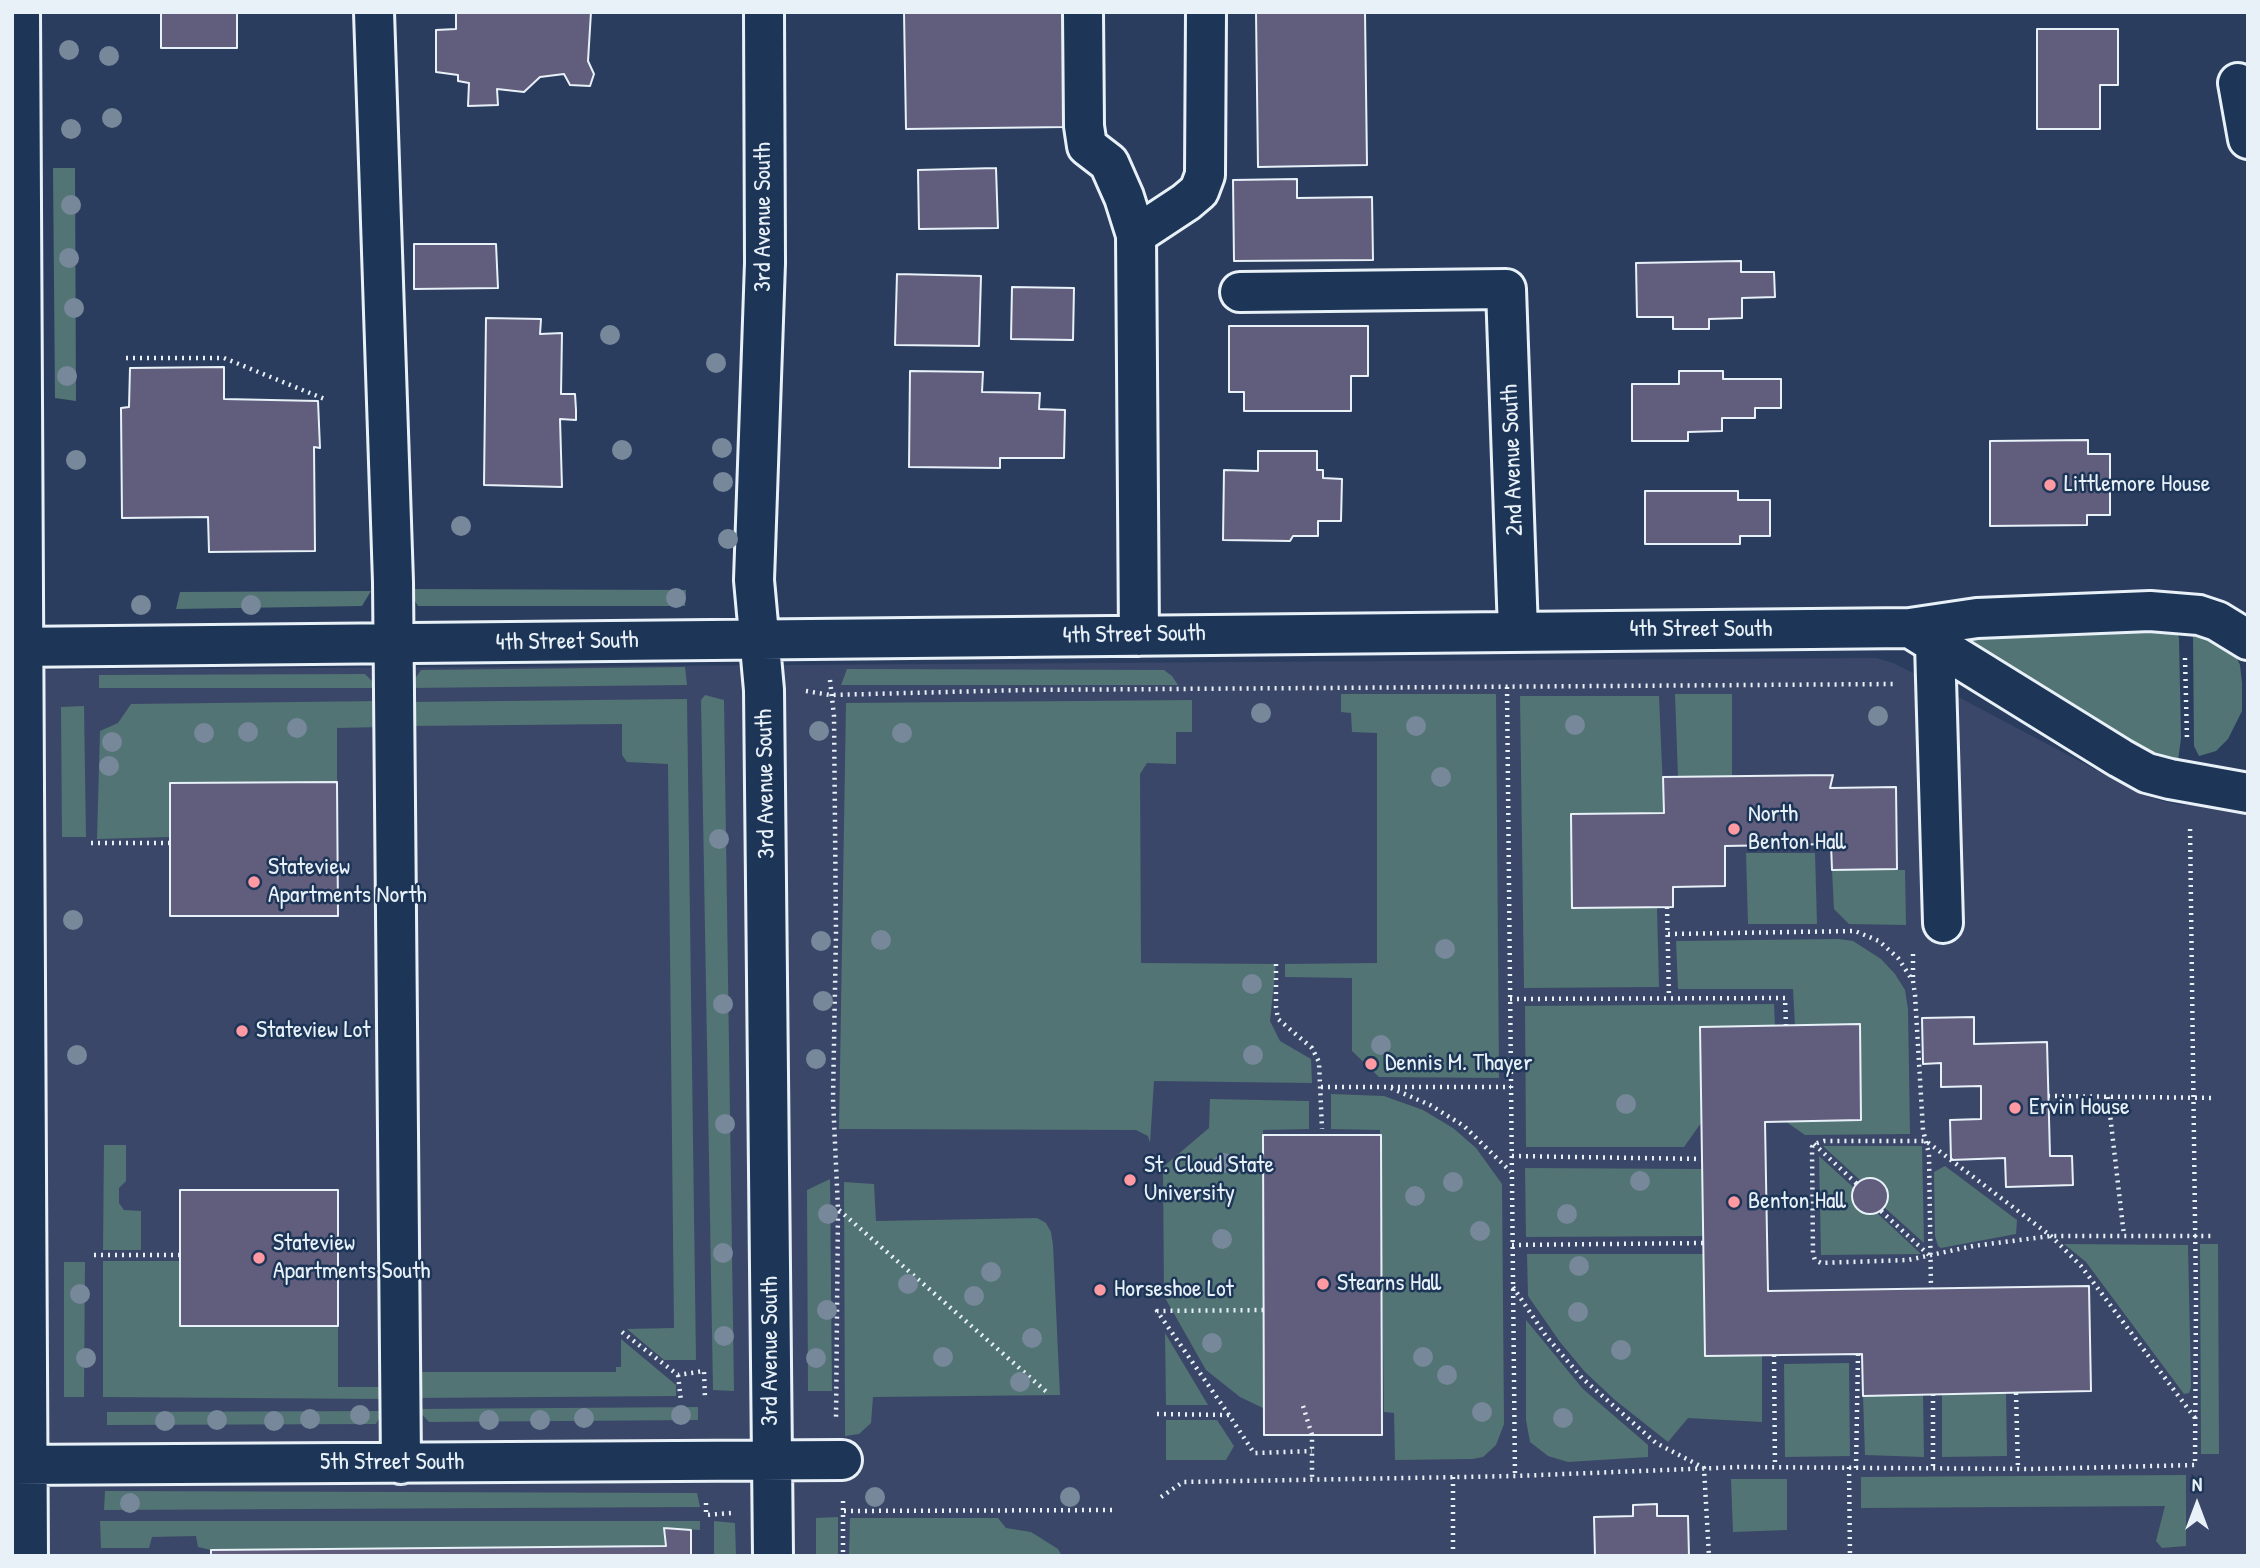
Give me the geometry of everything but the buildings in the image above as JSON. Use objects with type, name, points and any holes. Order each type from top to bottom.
[{"type":"street","points":[[20,12],[19,1465],[28,1556]]},
{"type":"street","points":[[374,12],[393,568],[401,1464]]},
{"type":"street","name":"3rd Avenue South","points":[[764,12],[765,262],[754,580],[764,690],[773,1556]]},
{"type":"street","points":[[1083,12],[1084,126],[1087,146],[1109,163],[1124,197],[1136,235],[1139,636]]},
{"type":"street","points":[[1136,235],[1199,191],[1205,175],[1206,12]]},
{"type":"street","points":[[2238,83],[2248,139]]},
{"type":"street","name":"2nd Avenue South","points":[[1240,292],[1506,289],[1518,631]]},
{"type":"street","name":"4th Street South","points":[[19,647],[1518,631],[1923,636],[1977,618],[2176,612],[2217,621],[2248,640]]},
{"type":"street","points":[[1923,636],[2147,773],[2248,793]]},
{"type":"street","points":[[1923,636],[1943,923]]},
{"type":"street","name":"5th Street South","points":[[19,1465],[842,1461]]},
{"type":"path","points":[[126,358],[224,358],[327,400]]},
{"type":"path","points":[[2185,649],[2188,743]]},
{"type":"path","points":[[830,675],[834,716],[836,934],[833,1130],[838,1209],[836,1423]]},
{"type":"path","points":[[794,689],[831,695],[1024,690],[1903,684]]},
{"type":"path","points":[[1507,687],[1515,1476]]},
{"type":"path","points":[[1161,1497],[1183,1482],[1515,1476],[1704,1468],[2018,1469],[2195,1465],[2190,819]]},
{"type":"path","points":[[92,844],[170,843]]},
{"type":"path","points":[[1667,907],[1669,998]]},
{"type":"path","points":[[1668,934],[1855,932],[1879,941],[1898,958],[1913,981],[1923,1130],[1929,1154],[1931,1289]]},
{"type":"path","points":[[1276,964],[1278,1019],[1316,1053],[1321,1069],[1322,1129]]},
{"type":"path","points":[[1510,999],[1785,998],[1786,1026]]},
{"type":"path","points":[[1321,1087],[1511,1087]]},
{"type":"path","points":[[1387,1087],[1430,1105],[1464,1126],[1512,1173]]},
{"type":"path","points":[[2048,1096],[2216,1098]]},
{"type":"path","points":[[2108,1097],[2123,1236]]},
{"type":"path","points":[[1814,1144],[1926,1142],[2051,1236],[2081,1266],[2195,1418]]},
{"type":"path","points":[[1814,1144],[1857,1184]]},
{"type":"path","points":[[1814,1144],[1813,1233],[1815,1260],[1821,1263],[1908,1260],[1973,1246],[2051,1236],[2214,1236]]},
{"type":"path","points":[[1512,1157],[1702,1159]]},
{"type":"path","points":[[838,1209],[1049,1394]]},
{"type":"path","points":[[1881,1211],[1931,1256]]},
{"type":"path","points":[[1512,1245],[1703,1243]]},
{"type":"path","points":[[94,1255],[180,1255]]},
{"type":"path","points":[[1513,1286],[1546,1336],[1582,1378],[1656,1443],[1704,1468]]},
{"type":"path","points":[[1264,1310],[1157,1311],[1254,1453],[1312,1451]]},
{"type":"path","points":[[622,1332],[678,1375],[681,1401]]},
{"type":"path","points":[[1856,1468],[1858,1354]]},
{"type":"path","points":[[1774,1355],[1775,1467]]},
{"type":"path","points":[[678,1375],[704,1371],[705,1399]]},
{"type":"path","points":[[2016,1393],[2018,1469]]},
{"type":"path","points":[[1933,1394],[1933,1468]]},
{"type":"path","points":[[1303,1406],[1312,1435],[1312,1480]]},
{"type":"path","points":[[1157,1414],[1228,1415]]},
{"type":"path","points":[[1849,1467],[1850,1556]]},
{"type":"path","points":[[1704,1468],[1709,1556]]},
{"type":"path","points":[[1453,1477],[1453,1556]]},
{"type":"path","points":[[706,1491],[706,1515],[734,1513]]},
{"type":"path","points":[[843,1499],[843,1556]]},
{"type":"path","points":[[844,1511],[1114,1510]]},
{"type":"shaded area","name":"St. Cloud State University","points":[[1876,658],[1913,673],[2132,789],[2158,800],[2180,805],[2248,805],[2248,1556],[12,1556],[12,670]]},
{"type":"green space","points":[[53,168],[75,168],[76,401],[55,398]]},
{"type":"green space","points":[[407,589],[686,590],[685,606],[418,606]]},
{"type":"green space","points":[[371,591],[362,606],[176,609],[180,592]]},
{"type":"green space","points":[[2158,624],[2176,631],[2179,638],[2181,738],[2178,761],[2159,758],[2136,746],[1969,639],[1969,634]]},
{"type":"green space","points":[[2196,629],[2235,654],[2240,665],[2242,683],[2242,711],[2228,739],[2216,751],[2199,756],[2194,746],[2193,635]]},
{"type":"green space","points":[[685,667],[687,685],[408,688],[421,670]]},
{"type":"green space","points":[[847,669],[1164,670],[1178,685],[841,685]]},
{"type":"green space","points":[[365,674],[379,688],[99,688],[99,675]]},
{"type":"green space","points":[[1341,694],[1496,694],[1499,1078],[1379,1077],[1352,1051],[1352,978],[1285,977],[1285,964],[1377,963],[1377,733],[1352,732],[1351,713],[1341,712]]},
{"type":"green space","points":[[1675,694],[1732,694],[1732,776],[1678,777]]},
{"type":"green space","points":[[705,695],[724,700],[734,1391],[713,1390],[701,700]]},
{"type":"green space","points":[[1520,696],[1659,696],[1664,813],[1657,907],[1659,987],[1524,988]]},
{"type":"green space","points":[[687,699],[696,1360],[664,1360],[627,1329],[674,1328],[668,764],[627,762],[622,755],[622,724],[409,726],[409,702]]},
{"type":"green space","points":[[1192,700],[1192,732],[1176,732],[1176,764],[1147,763],[1140,774],[1141,963],[1276,964],[1270,1021],[1280,1041],[1311,1059],[1312,1083],[1154,1081],[1150,1143],[1148,1136],[1136,1130],[839,1129],[846,703]]},
{"type":"green space","points":[[380,701],[381,727],[337,728],[337,782],[170,783],[170,837],[97,839],[100,731],[118,723],[131,704]]},
{"type":"green space","points":[[84,706],[86,837],[62,837],[61,707]]},
{"type":"green space","points":[[1746,853],[1815,853],[1817,924],[1748,924]]},
{"type":"green space","points":[[1832,870],[1905,870],[1906,925],[1849,924],[1834,909]]},
{"type":"green space","points":[[1676,941],[1853,941],[1881,959],[1905,990],[1908,1009],[1910,1134],[1805,1135],[1785,1121],[1861,1119],[1860,1024],[1795,1026],[1793,989],[1678,989]]},
{"type":"green space","points":[[1774,1004],[1775,1026],[1700,1027],[1701,1123],[1684,1147],[1526,1147],[1525,1006]]},
{"type":"green space","points":[[1331,1094],[1384,1096],[1423,1110],[1453,1128],[1476,1148],[1502,1184],[1504,1424],[1496,1445],[1483,1457],[1395,1460],[1394,1413],[1384,1412],[1380,1130],[1331,1129]]},
{"type":"green space","points":[[1210,1099],[1309,1101],[1309,1129],[1263,1130],[1265,1409],[1240,1397],[1206,1370],[1164,1296],[1163,1167],[1209,1128]]},
{"type":"green space","points":[[104,1145],[126,1145],[126,1181],[119,1188],[119,1203],[124,1210],[141,1211],[141,1250],[103,1250]]},
{"type":"green space","points":[[1823,1146],[1922,1146],[1924,1243],[1884,1207],[1888,1193],[1882,1182],[1871,1178],[1861,1181]]},
{"type":"green space","points":[[1819,1156],[1854,1188],[1852,1196],[1856,1208],[1867,1214],[1877,1213],[1921,1254],[1821,1255]]},
{"type":"green space","points":[[1945,1166],[2017,1220],[2016,1234],[1941,1248],[1938,1246],[1935,1236],[1934,1172]]},
{"type":"green space","points":[[1525,1168],[1702,1169],[1703,1236],[1526,1237]]},
{"type":"green space","points":[[830,1179],[832,1391],[808,1391],[807,1190]]},
{"type":"green space","points":[[844,1182],[874,1184],[876,1221],[1037,1218],[1046,1223],[1053,1245],[1060,1395],[873,1397],[871,1423],[859,1434],[845,1436]]},
{"type":"green space","points":[[2064,1244],[2188,1245],[2189,1393],[2184,1394],[2086,1262]]},
{"type":"green space","points":[[2200,1244],[2218,1244],[2219,1454],[2201,1454]]},
{"type":"green space","points":[[1527,1254],[1703,1254],[1705,1356],[1762,1355],[1762,1422],[1688,1418],[1668,1442],[1615,1400],[1585,1372],[1560,1342],[1528,1296]]},
{"type":"green space","points":[[103,1261],[180,1261],[180,1326],[338,1326],[338,1387],[385,1387],[386,1399],[103,1397]]},
{"type":"green space","points":[[64,1262],[85,1262],[84,1397],[64,1397]]},
{"type":"green space","points":[[1526,1320],[1583,1389],[1648,1445],[1648,1457],[1568,1462],[1548,1456],[1530,1442],[1526,1420]]},
{"type":"green space","points":[[1165,1333],[1208,1405],[1166,1405]]},
{"type":"green space","points":[[621,1339],[676,1385],[676,1396],[415,1398],[415,1372],[616,1372],[616,1367],[621,1367]]},
{"type":"green space","points":[[1849,1363],[1850,1456],[1785,1457],[1784,1364]]},
{"type":"green space","points":[[2006,1393],[2007,1456],[1942,1457],[1942,1394]]},
{"type":"green space","points":[[1923,1394],[1924,1457],[1865,1455],[1863,1396]]},
{"type":"green space","points":[[698,1407],[698,1420],[429,1422],[417,1409]]},
{"type":"green space","points":[[383,1411],[376,1424],[107,1425],[107,1412]]},
{"type":"green space","points":[[1166,1420],[1217,1420],[1234,1446],[1226,1460],[1166,1460]]},
{"type":"green space","points":[[2186,1475],[2186,1546],[2162,1548],[2156,1541],[2165,1506],[1861,1508],[1861,1477]]},
{"type":"green space","points":[[1731,1479],[1787,1479],[1787,1530],[1733,1532]]},
{"type":"green space","points":[[105,1491],[697,1493],[700,1507],[104,1510]]},
{"type":"green space","points":[[838,1517],[838,1556],[816,1556],[816,1518]]},
{"type":"green space","points":[[850,1518],[998,1518],[1006,1528],[1031,1532],[1058,1549],[1062,1556],[849,1556]]},
{"type":"green space","points":[[100,1521],[700,1521],[700,1530],[665,1528],[666,1546],[211,1550],[198,1547],[196,1536],[152,1537],[149,1548],[101,1548]]},
{"type":"green space","points":[[714,1521],[735,1523],[736,1556],[714,1556]]},
{"type":"place","name":"Littlemore House","points":[[2050,485]]},
{"type":"place","name":"North Benton Hall","points":[[1734,829]]},
{"type":"place","name":"Stateview Apartments North","points":[[254,882]]},
{"type":"place","name":"Stateview Lot","points":[[242,1031]]},
{"type":"place","name":"Dennis M. Thayer","points":[[1371,1064]]},
{"type":"place","name":"Ervin House","points":[[2015,1108]]},
{"type":"place","name":"St. Cloud State University","points":[[1130,1180]]},
{"type":"place","name":"Benton Hall","points":[[1734,1202]]},
{"type":"place","name":"Stateview Apartments South","points":[[259,1258]]},
{"type":"place","name":"Stearns Hall","points":[[1323,1284]]},
{"type":"place","name":"Horseshoe Lot","points":[[1100,1290]]}]
